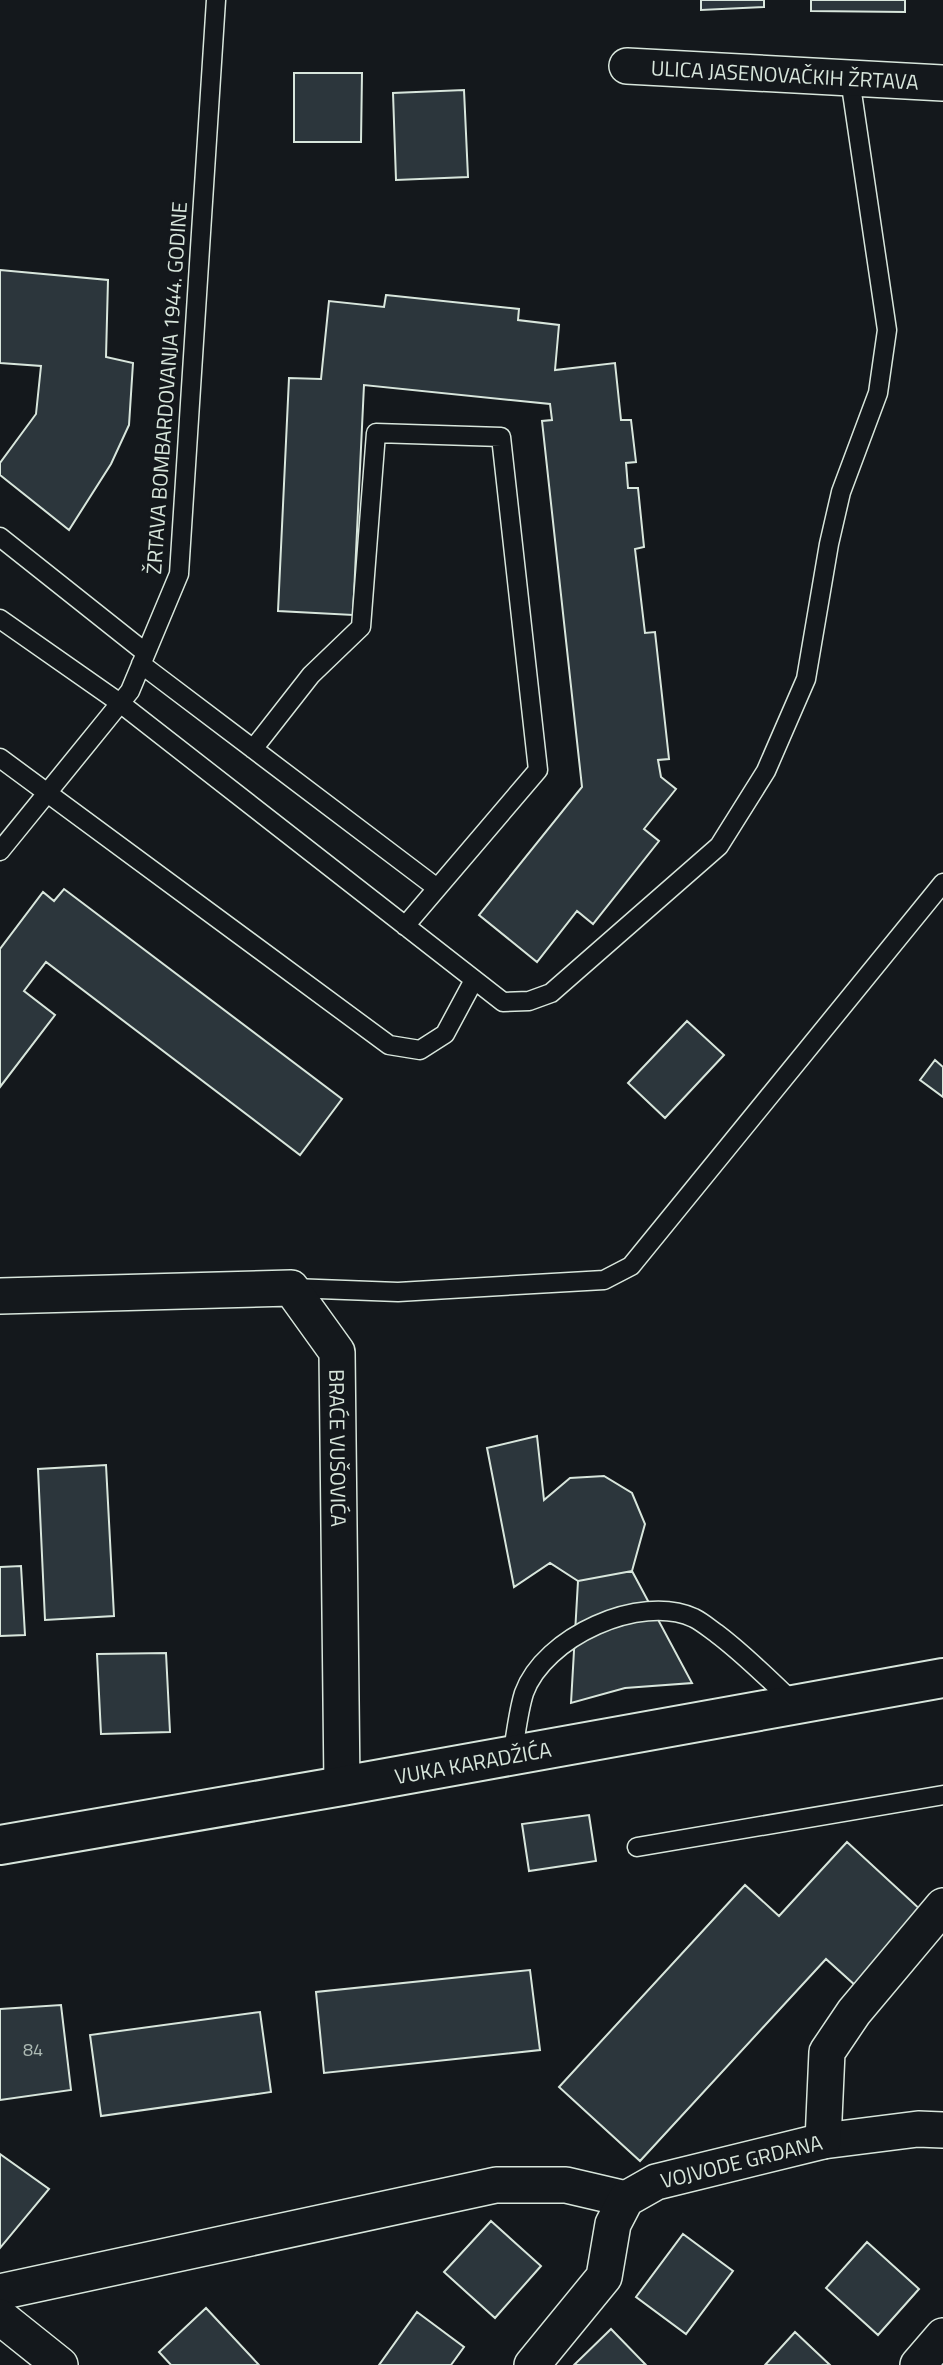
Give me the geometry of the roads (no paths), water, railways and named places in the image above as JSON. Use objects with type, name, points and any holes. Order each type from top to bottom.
[{"type":"street","name":"ULICA JASENOVAČKIH ŽRTAVA","points":[[627,65],[943,83]]},
{"type":"street","points":[[0,1296],[291,1288]]},
{"type":"street","name":"BRAĆE VUŠOVIĆA","points":[[291,1288],[337,1352],[342,1786]]},
{"type":"street","name":"VUKA KARADŽIĆA","points":[[0,1845],[943,1678]]},
{"type":"street","name":"VOJVODE GRDANA","points":[[626,2199],[656,2182],[823,2141],[827,2052],[854,2012],[943,1906]]},
{"type":"street","points":[[823,2141],[918,2129],[943,2130]]},
{"type":"street","points":[[0,2292],[496,2185],[566,2185],[626,2199],[613,2224],[604,2277],[532,2365]]},
{"type":"street","points":[[0,2317],[61,2365]]},
{"type":"street","points":[[918,2365],[943,2336]]},
{"type":"lane","name":"ŽRTAVA BOMBARDOVANJA 1944. GODINE","points":[[0,851],[130,691],[179,573],[216,0]]},
{"type":"lane","points":[[0,619],[120,703],[503,1002],[529,1001],[551,993],[719,846],[766,772],[806,679],[829,544],[841,492],[878,393],[887,330],[850,79]]},
{"type":"lane","points":[[254,749],[310,675],[361,627],[376,433],[501,437],[538,770],[405,926]]},
{"type":"lane","points":[[0,537],[254,749],[437,888]]},
{"type":"lane","points":[[0,758],[389,1045],[420,1050],[445,1034],[474,980]]},
{"type":"lane","points":[[291,1288],[398,1292],[604,1280],[631,1266],[943,883]]},
{"type":"lane","points":[[512,1756],[525,1692],[542,1665],[568,1640],[615,1618],[673,1611],[696,1619],[739,1650],[796,1704]]},
{"type":"lane","points":[[637,1847],[943,1796]]}]
